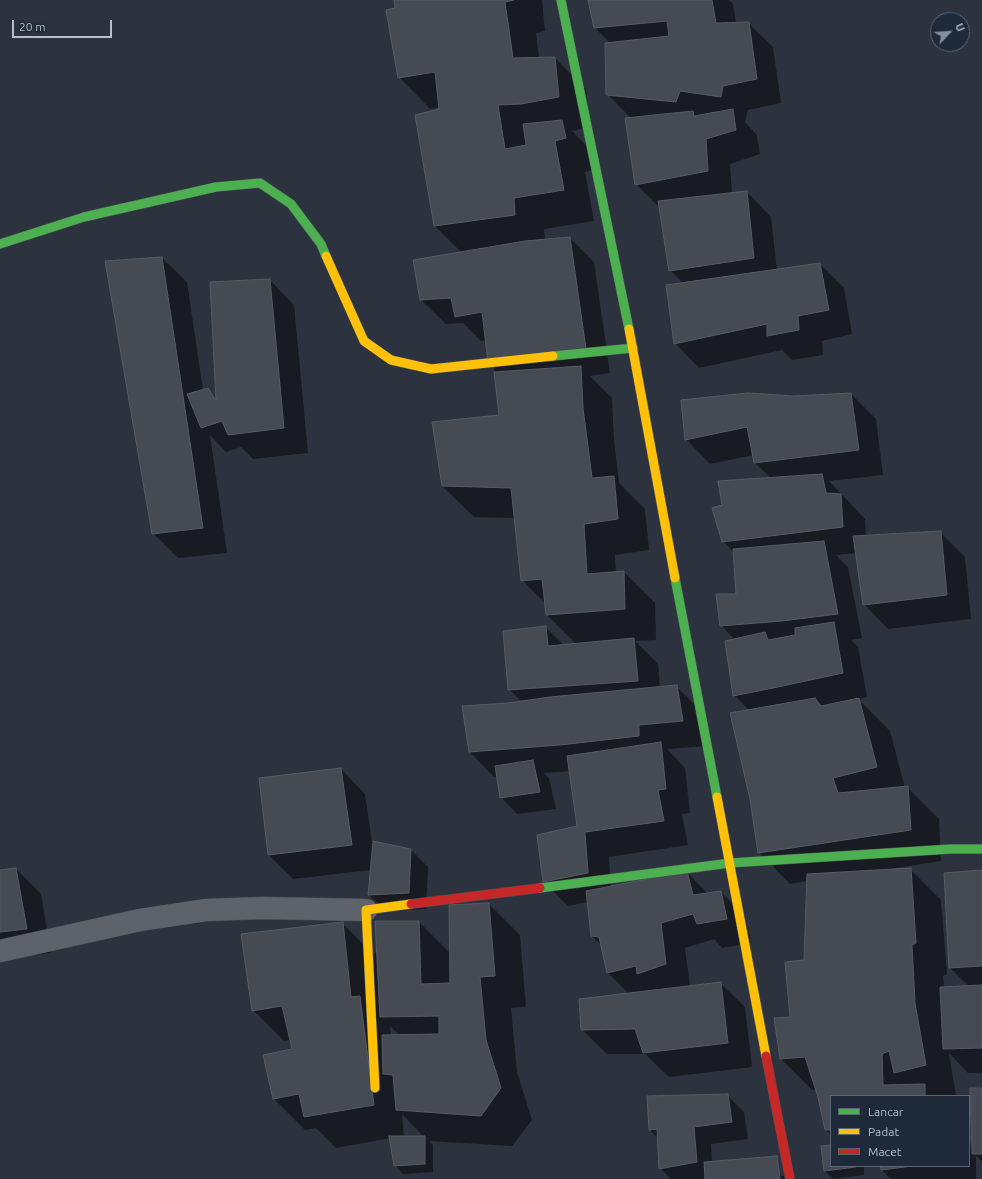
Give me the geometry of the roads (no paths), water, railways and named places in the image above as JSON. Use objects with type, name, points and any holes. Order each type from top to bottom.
[{"type":"street","points":[[561,0],[633,348],[790,1179]]},
{"type":"street","points":[[0,244],[84,217],[216,187],[260,183],[291,204],[321,244],[364,341],[391,360],[431,369],[633,348]]},
{"type":"street","points":[[0,951],[140,920],[206,910],[263,908],[366,910],[730,864],[943,850],[982,849]]},
{"type":"street","points":[[366,910],[375,1088]]}]
